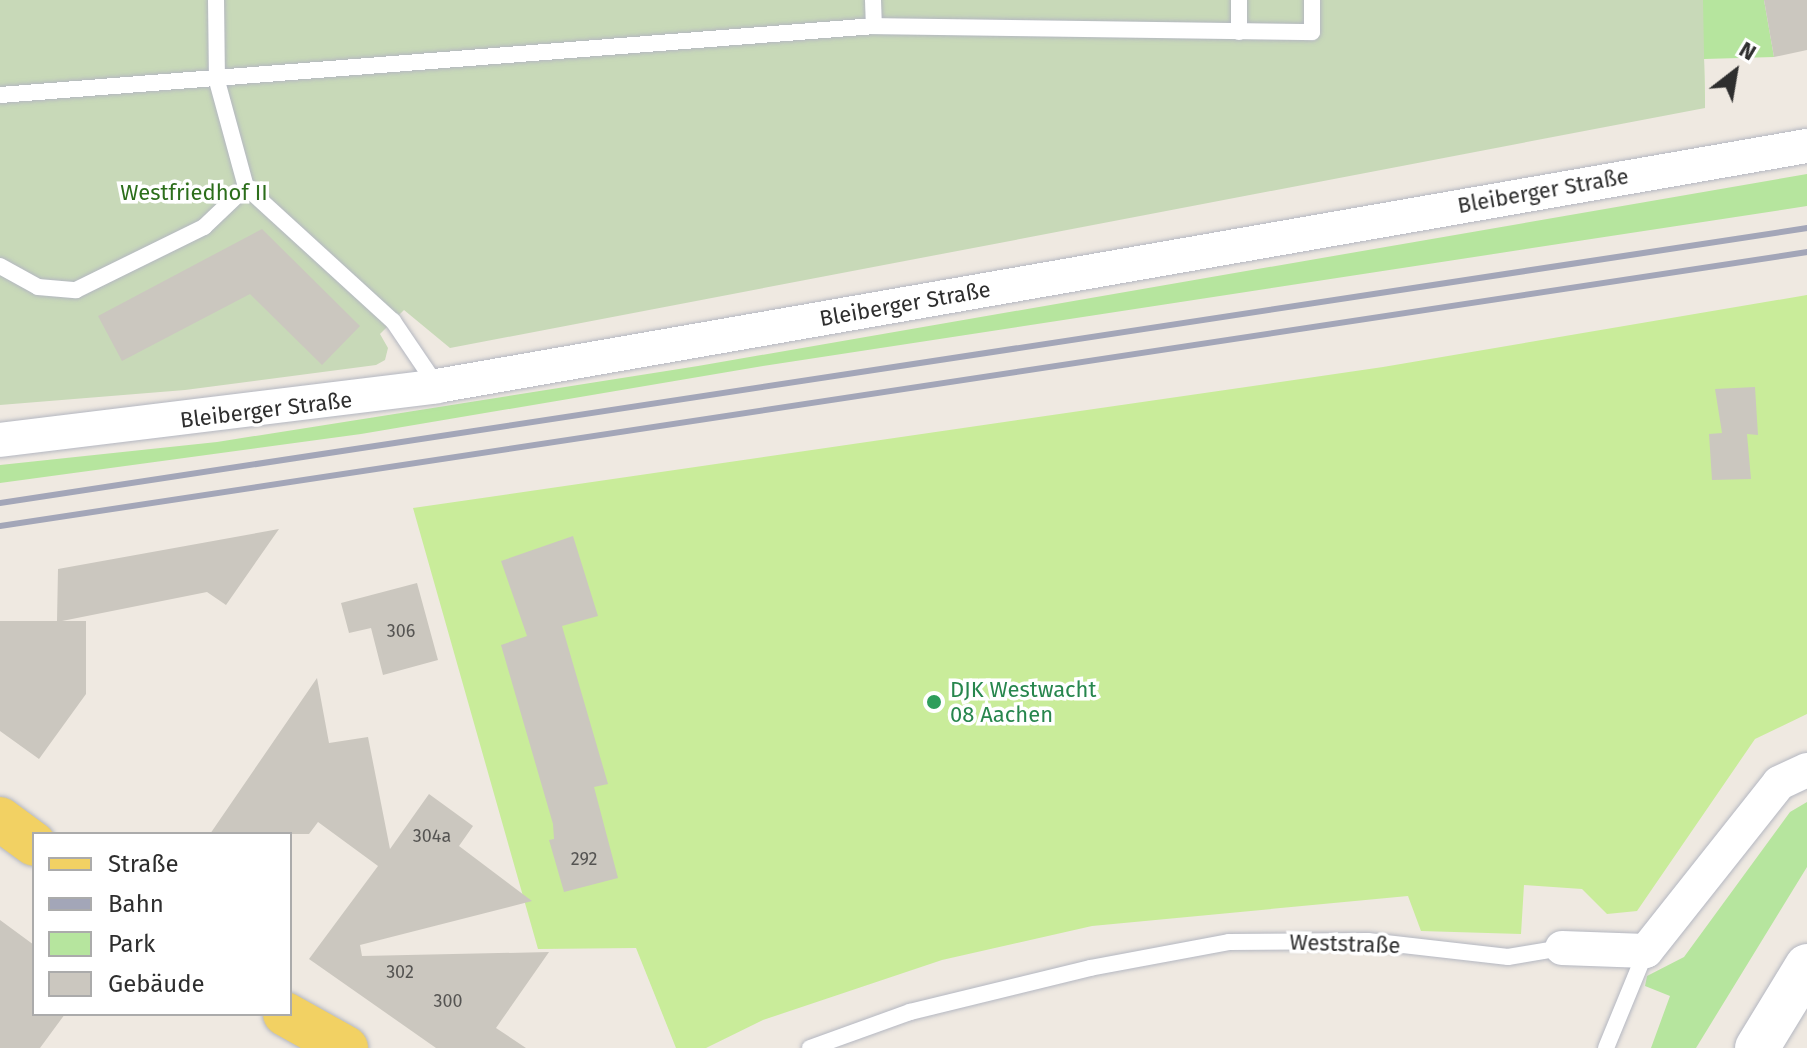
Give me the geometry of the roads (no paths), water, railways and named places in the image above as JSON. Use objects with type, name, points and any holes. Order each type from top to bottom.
[{"type":"main road","points":[[0,819],[32,843]]},
{"type":"main road","points":[[1757,1048],[1807,966]]},
{"type":"main road","points":[[267,1016],[289,1048]]},
{"type":"main road","points":[[289,1016],[346,1048]]},
{"type":"street","name":"Bleiberger Straße","points":[[0,440],[437,386],[1807,146]]},
{"type":"street","points":[[1646,951],[1779,783],[1807,770]]},
{"type":"street","name":"Weststraße","points":[[1562,948],[1646,951]]},
{"type":"lane","points":[[216,0],[217,81],[246,187],[393,321],[437,386]]},
{"type":"lane","points":[[873,0],[874,26]]},
{"type":"lane","points":[[1239,0],[1239,32]]},
{"type":"lane","points":[[0,95],[217,81],[874,26],[1312,32],[1312,0]]},
{"type":"lane","points":[[0,266],[38,287],[76,290],[204,227],[246,187]]},
{"type":"lane","name":"Weststraße","points":[[810,1048],[910,1012],[1090,968],[1229,942],[1368,941],[1508,957],[1562,948]]},
{"type":"lane","points":[[1606,1048],[1646,951]]},
{"type":"railway","points":[[0,503],[1807,228]]},
{"type":"railway","points":[[0,526],[1807,252]]},
{"type":"place","name":"DJK Westwacht 08 Aachen","points":[[934,702]]},
{"type":"park label","name":"Westfriedhof II","points":[[194,193]]}]
